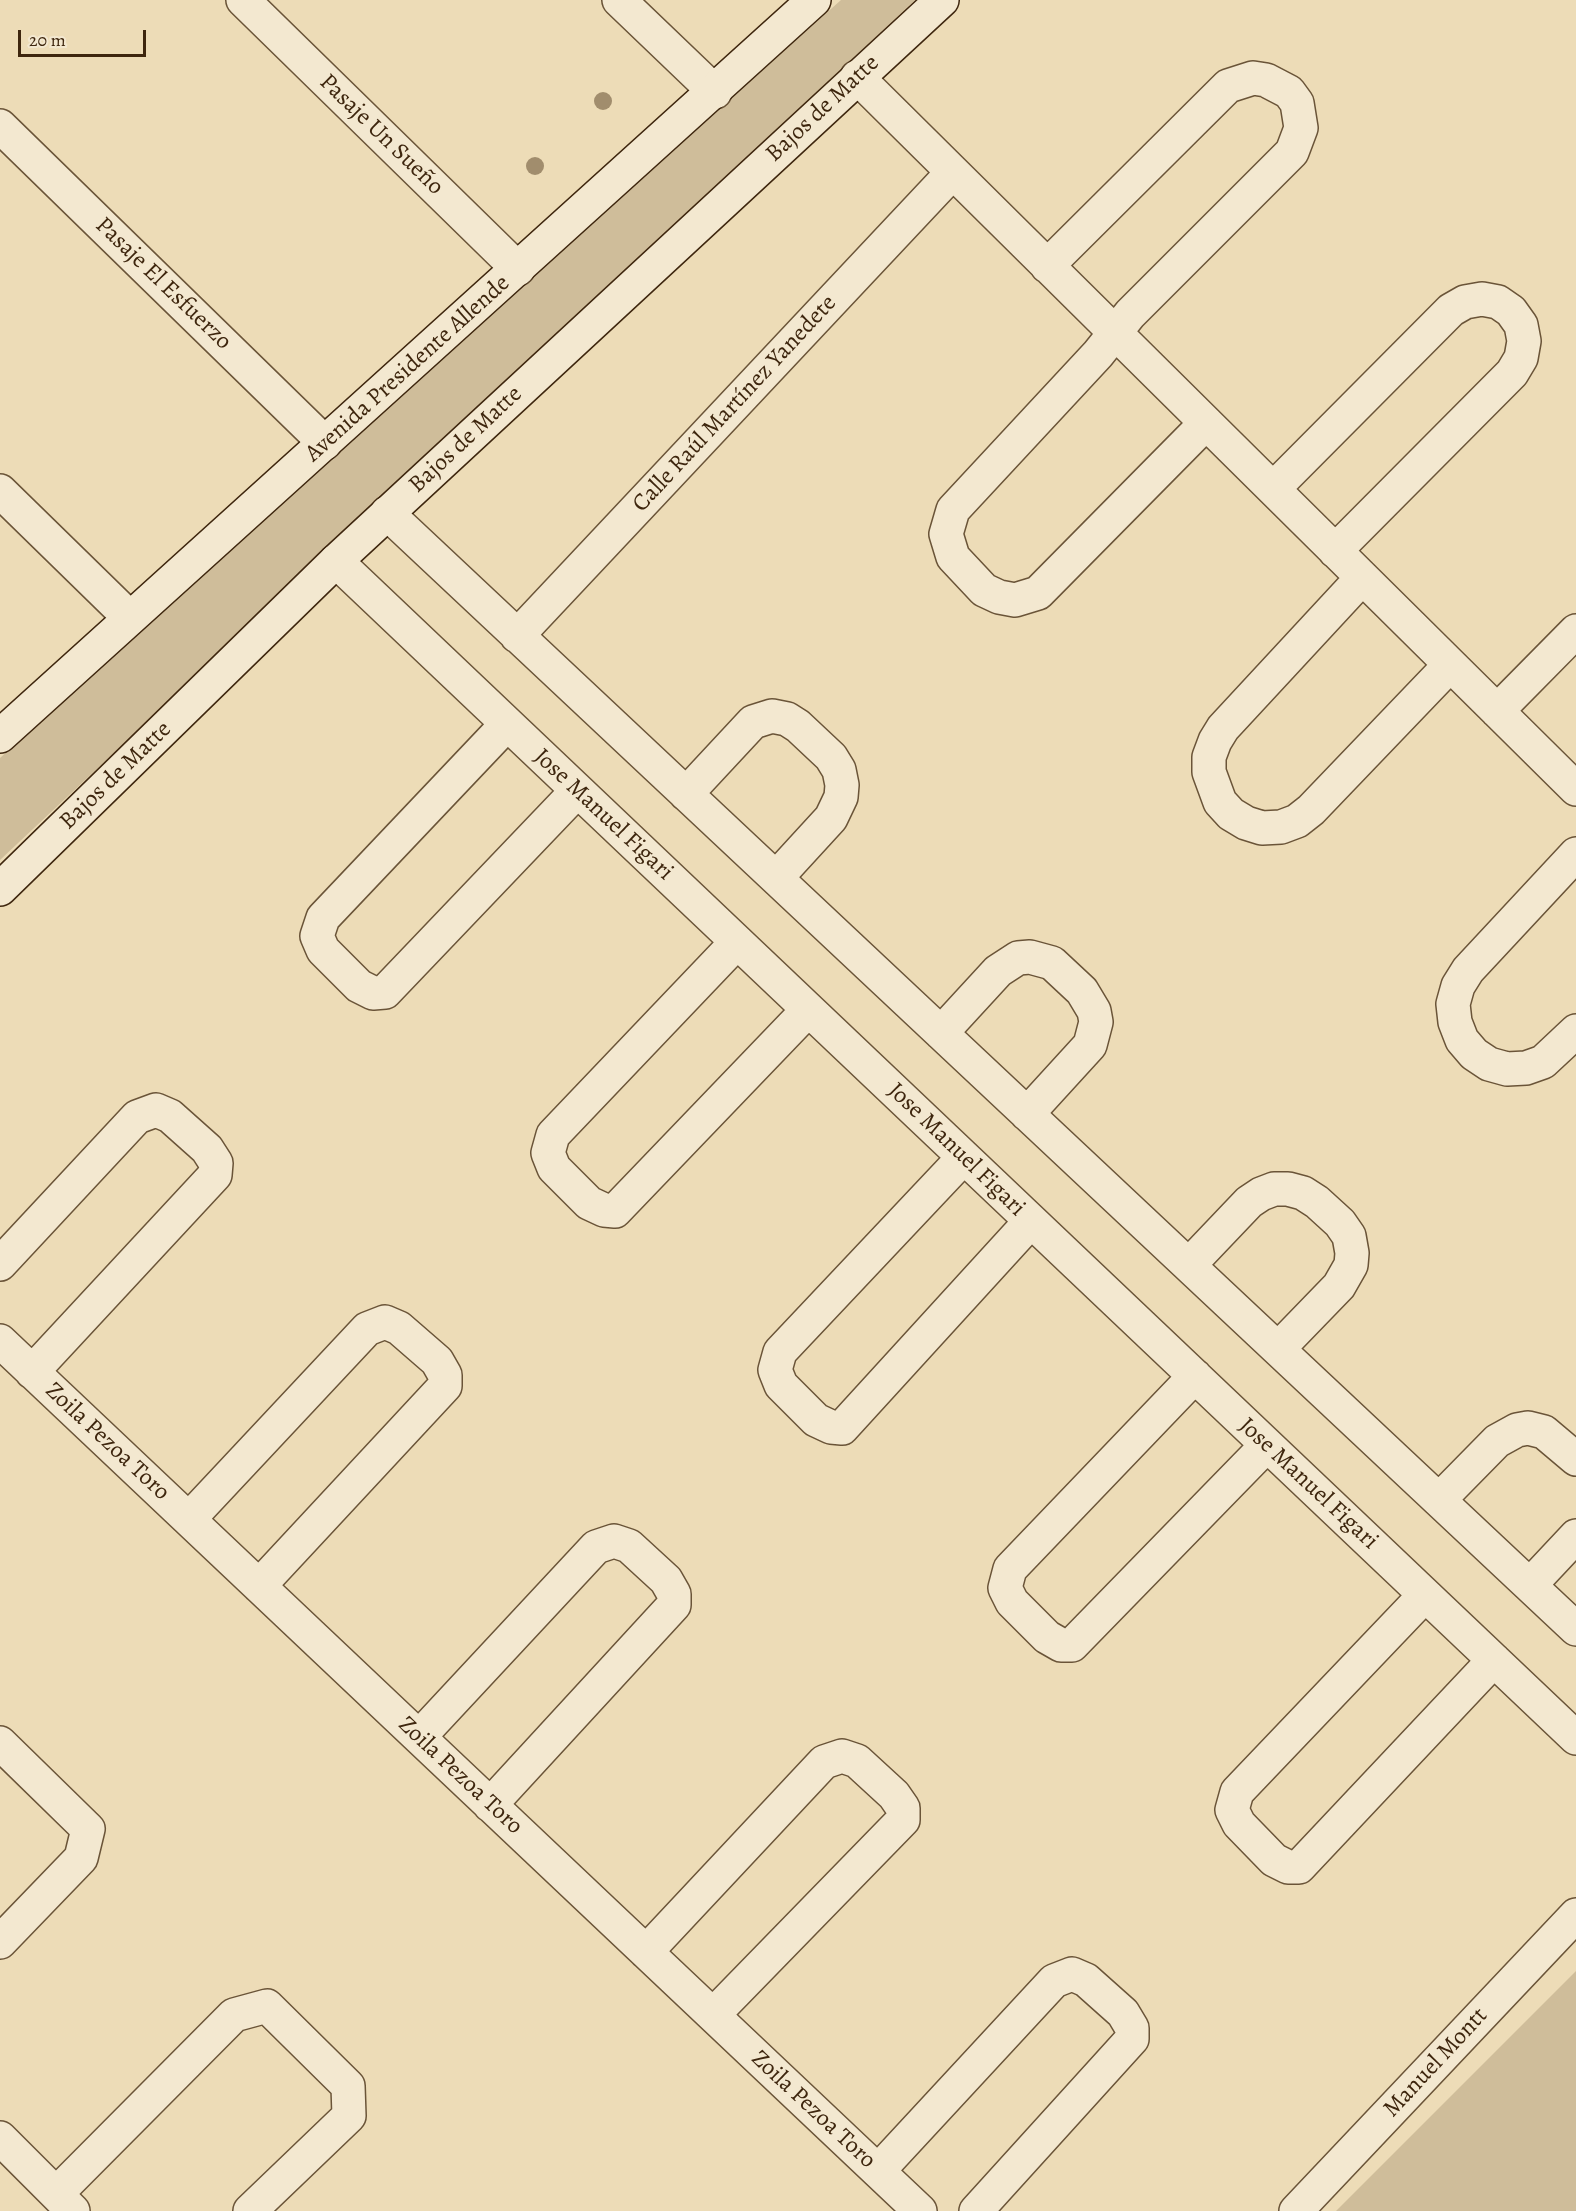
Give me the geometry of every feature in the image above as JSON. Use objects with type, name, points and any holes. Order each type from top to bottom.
[{"type":"street","name":"Pasaje Un Sueño","points":[[243,0],[518,269]]},
{"type":"street","points":[[619,0],[715,92]]},
{"type":"street","name":"Avenida Presidente Allende","points":[[0,736],[715,92],[814,0]]},
{"type":"street","name":"Bajos de Matte","points":[[0,889],[336,561],[942,0]]},
{"type":"street","points":[[857,77],[1497,711],[1570,772]]},
{"type":"street","points":[[1047,266],[1228,86],[1253,78],[1266,80],[1289,92],[1297,103],[1301,128],[1292,153],[1130,314],[953,510],[948,522],[948,546],[960,567],[984,590],[999,597],[1015,600],[1038,592],[1206,423]]},
{"type":"street","name":"Pasaje El Esfuerzo","points":[[0,126],[326,443]]},
{"type":"street","name":"Calle Raúl Martínez Yanedete","points":[[517,636],[953,172]]},
{"type":"street","points":[[1273,489],[1451,310],[1465,302],[1482,299],[1498,302],[1511,311],[1521,325],[1524,341],[1521,358],[1512,373],[1335,551]]},
{"type":"street","points":[[0,491],[130,618]]},
{"type":"street","points":[[387,513],[1576,1629]]},
{"type":"street","name":"Jose Manuel Figari","points":[[336,561],[1576,1738]]},
{"type":"street","points":[[1362,578],[1223,728],[1215,741],[1209,757],[1209,772],[1220,802],[1231,814],[1246,823],[1263,828],[1281,827],[1297,820],[1311,810],[1450,665]]},
{"type":"street","points":[[1497,711],[1576,631]]},
{"type":"street","points":[[686,794],[753,722],[772,716],[787,719],[798,726],[831,757],[839,770],[842,785],[841,797],[831,818],[776,878]]},
{"type":"street","points":[[507,724],[323,918],[317,936],[323,950],[359,986],[373,993],[385,992],[578,791]]},
{"type":"street","points":[[1576,854],[1468,970],[1458,986],[1454,1004],[1455,1022],[1462,1040],[1474,1054],[1489,1064],[1507,1069],[1526,1068],[1543,1062],[1576,1031]]},
{"type":"street","points":[[737,942],[554,1135],[548,1154],[554,1168],[589,1203],[604,1210],[615,1210],[808,1010]]},
{"type":"street","points":[[941,1033],[998,971],[1018,958],[1030,957],[1052,963],[1083,991],[1094,1011],[1096,1022],[1090,1045],[1027,1114]]},
{"type":"street","points":[[0,1264],[137,1117],[156,1110],[170,1116],[207,1149],[216,1163],[215,1175],[32,1372]]},
{"type":"street","points":[[964,1157],[780,1352],[775,1370],[781,1385],[816,1420],[831,1427],[842,1428],[1031,1221]]},
{"type":"street","points":[[1189,1265],[1249,1202],[1261,1194],[1274,1189],[1288,1189],[1304,1193],[1325,1209],[1349,1236],[1353,1253],[1351,1265],[1339,1286],[1278,1349]]},
{"type":"street","points":[[189,1519],[367,1329],[385,1322],[399,1328],[437,1361],[445,1375],[445,1386],[259,1586]]},
{"type":"street","name":"Zoila Pezoa Toro","points":[[0,1341],[920,2211]]},
{"type":"street","points":[[1195,1377],[1010,1569],[1005,1588],[1012,1602],[1047,1637],[1061,1645],[1072,1645],[1267,1445]]},
{"type":"street","points":[[1439,1500],[1497,1441],[1517,1430],[1528,1428],[1544,1432],[1576,1459]]},
{"type":"street","points":[[1530,1585],[1576,1536]]},
{"type":"street","points":[[419,1737],[596,1547],[614,1540],[629,1546],[666,1580],[674,1594],[674,1605],[490,1805]]},
{"type":"street","points":[[1425,1594],[1238,1792],[1233,1810],[1239,1824],[1274,1860],[1288,1868],[1299,1867],[1494,1660]]},
{"type":"street","points":[[0,1743],[88,1830],[81,1858],[0,1942]]},
{"type":"street","points":[[646,1952],[824,1762],[842,1756],[857,1761],[894,1795],[903,1809],[903,1820],[713,2015]]},
{"type":"street","name":"Manuel Montt","points":[[1296,2211],[1576,1915]]},
{"type":"street","points":[[878,2170],[1054,1981],[1072,1974],[1086,1980],[1123,2013],[1132,2028],[1132,2039],[976,2211]]},
{"type":"street","points":[[0,2138],[65,2202],[234,2015],[267,2006],[348,2086],[349,2116],[250,2211]]},
{"type":"shaded area","points":[[841,0],[915,0],[0,860],[0,758],[392,401]]},
{"type":"shaded area","points":[[1576,1971],[1576,2211],[1336,2211]]}]
